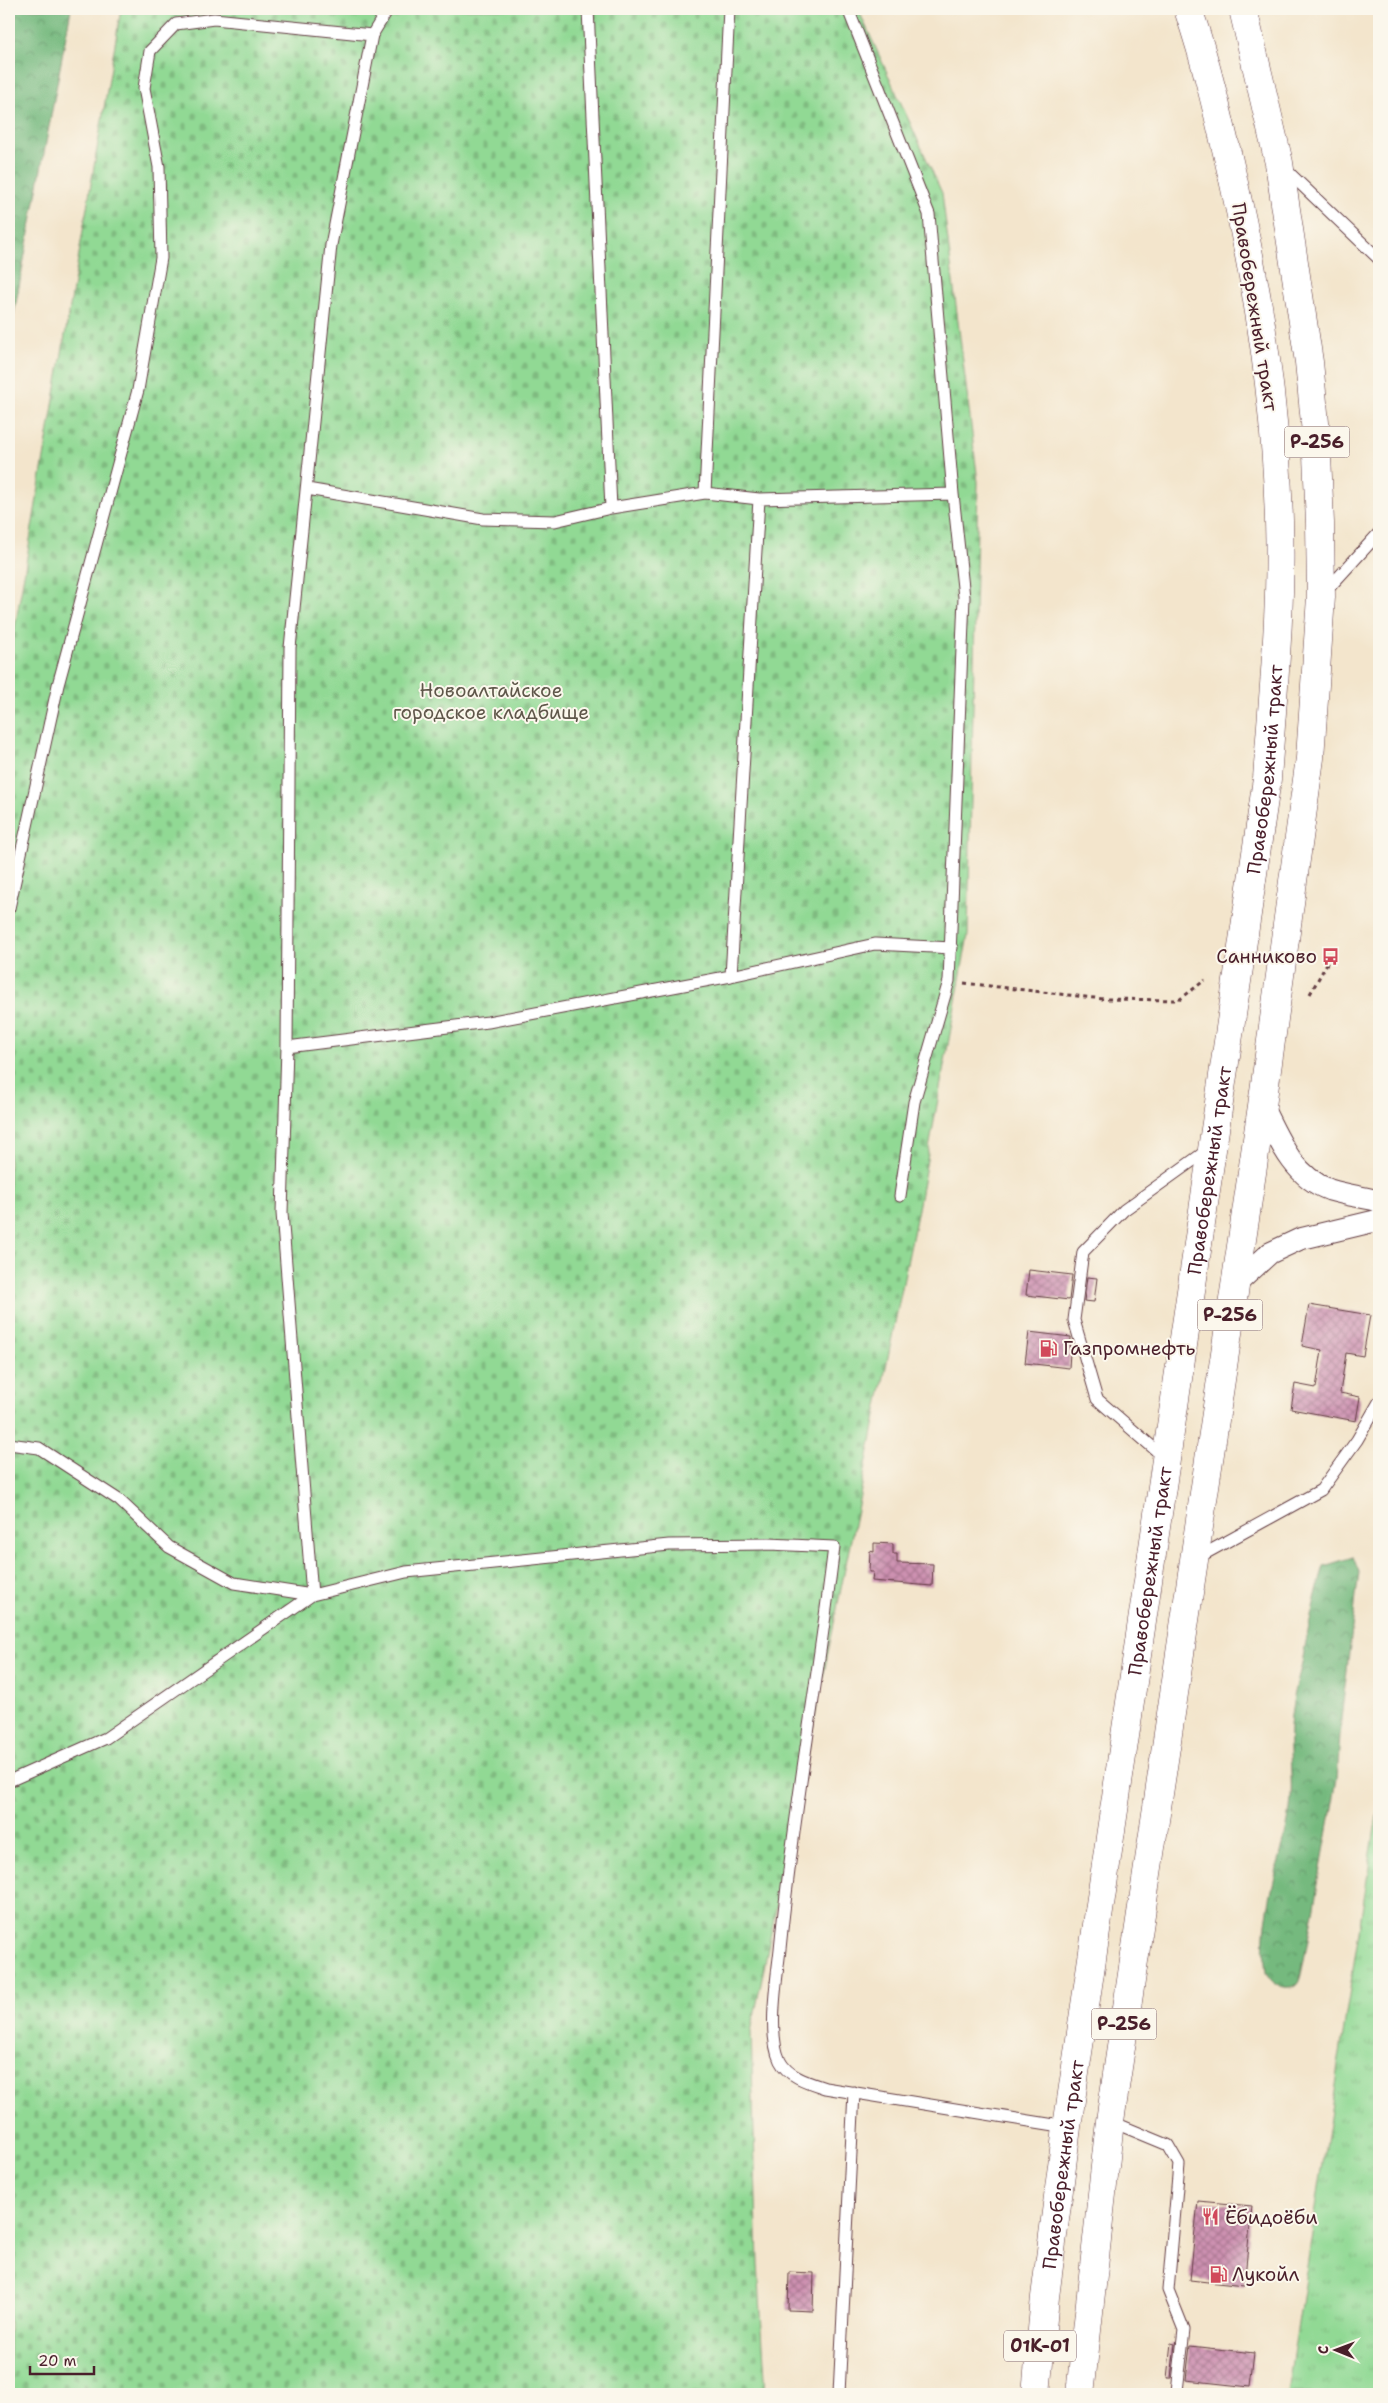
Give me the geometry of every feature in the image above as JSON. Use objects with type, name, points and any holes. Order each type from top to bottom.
[{"type":"highway","name":"Правобережный тракт","points":[[1036,2394],[1045,2297],[1067,2127],[1211,1148],[1238,984],[1266,780],[1277,639],[1280,523],[1275,435],[1268,363],[1250,252],[1223,135],[1188,9]]},
{"type":"highway","name":"Р-256","points":[[1089,2301],[1110,2121],[1262,1106],[1310,758],[1321,597],[1316,432],[1309,362],[1279,164],[1244,9]]},
{"type":"highway","points":[[1030,2394],[1045,2297]]},
{"type":"highway","name":"01К-01","points":[[1080,2394],[1089,2301]]},
{"type":"street","points":[[1262,1106],[1285,1152],[1304,1174],[1329,1189],[1379,1201]]},
{"type":"street","points":[[1234,1286],[1270,1253],[1300,1239],[1379,1220]]},
{"type":"lane","points":[[312,1595],[282,1213],[287,1047],[290,648],[331,245],[372,35],[388,9]]},
{"type":"lane","points":[[588,9],[611,508]]},
{"type":"lane","points":[[705,493],[728,9]]},
{"type":"lane","points":[[848,9],[929,214],[953,494],[964,597],[952,948],[949,981],[914,1102],[900,1196]]},
{"type":"lane","points":[[9,908],[58,685],[138,390],[161,258],[159,167],[144,88],[150,51],[176,24],[214,19],[372,35]]},
{"type":"lane","points":[[1279,164],[1379,259]]},
{"type":"lane","points":[[306,489],[483,518],[556,521],[611,508],[705,493],[759,499],[953,494]]},
{"type":"lane","points":[[731,976],[759,499]]},
{"type":"lane","points":[[1321,597],[1379,533]]},
{"type":"lane","points":[[287,1047],[488,1022],[731,976],[875,944],[952,948]]},
{"type":"lane","points":[[1166,1460],[1097,1399],[1074,1320],[1083,1252],[1124,1210],[1211,1148]]},
{"type":"lane","points":[[1193,1560],[1321,1490],[1358,1440],[1379,1402]]},
{"type":"lane","points":[[9,1444],[39,1448],[119,1500],[169,1547],[234,1583],[312,1595]]},
{"type":"lane","points":[[9,1781],[106,1738],[312,1595],[406,1572],[669,1545],[769,1544],[834,1547],[785,1894],[774,2031],[780,2062],[799,2079],[825,2088],[1067,2127]]},
{"type":"lane","points":[[839,2394],[854,2092]]},
{"type":"lane","points":[[1110,2121],[1168,2145],[1179,2164],[1168,2290],[1184,2330],[1177,2391],[1173,2394]]},
{"type":"path","points":[[1310,994],[1331,956]]},
{"type":"path","points":[[949,981],[1103,999],[1178,1000],[1205,980]]},
{"type":"green space","points":[[9,9],[71,9],[9,340]]},
{"type":"green space","name":"Новоалтайское городское кладбище","points":[[121,9],[858,9],[942,193],[978,482],[968,935],[918,1209],[751,2032],[758,2264],[766,2394],[9,2394],[9,662]]},
{"type":"green space","points":[[1353,1557],[1359,1572],[1341,1719],[1337,1780],[1301,1976],[1294,1987],[1284,1988],[1275,1983],[1268,1975],[1264,1950],[1268,1910],[1290,1810],[1290,1727],[1292,1708],[1317,1590],[1324,1566]]},
{"type":"green space","points":[[1379,1802],[1379,2394],[1287,2394]]},
{"type":"building","points":[[1029,1270],[1072,1275],[1069,1300],[1026,1295]]},
{"type":"building","points":[[1087,1277],[1097,1278],[1094,1302],[1084,1301]]},
{"type":"building","points":[[1309,1305],[1370,1315],[1363,1356],[1346,1353],[1340,1393],[1360,1397],[1356,1421],[1291,1409],[1295,1384],[1316,1388],[1322,1350],[1302,1346]]},
{"type":"building","points":[[1029,1332],[1071,1337],[1069,1368],[1025,1363]]},
{"type":"building","points":[[874,1543],[893,1544],[893,1554],[897,1554],[897,1563],[933,1564],[932,1586],[872,1581],[873,1572],[869,1572],[870,1551],[874,1552]]},
{"type":"building","points":[[1198,2201],[1252,2206],[1244,2286],[1190,2280]]},
{"type":"building","points":[[789,2272],[814,2273],[813,2311],[788,2310]]},
{"type":"building","points":[[1171,2343],[1175,2344],[1171,2378],[1167,2378]]},
{"type":"building","points":[[1190,2346],[1254,2353],[1250,2387],[1186,2380]]},
{"type":"place","name":"Санниково","points":[[1331,956]]},
{"type":"place","name":"Газпромнефть","points":[[1049,1348]]},
{"type":"place","name":"Ёбидоёби","points":[[1211,2217]]},
{"type":"place","name":"Лукойл","points":[[1218,2274]]}]
